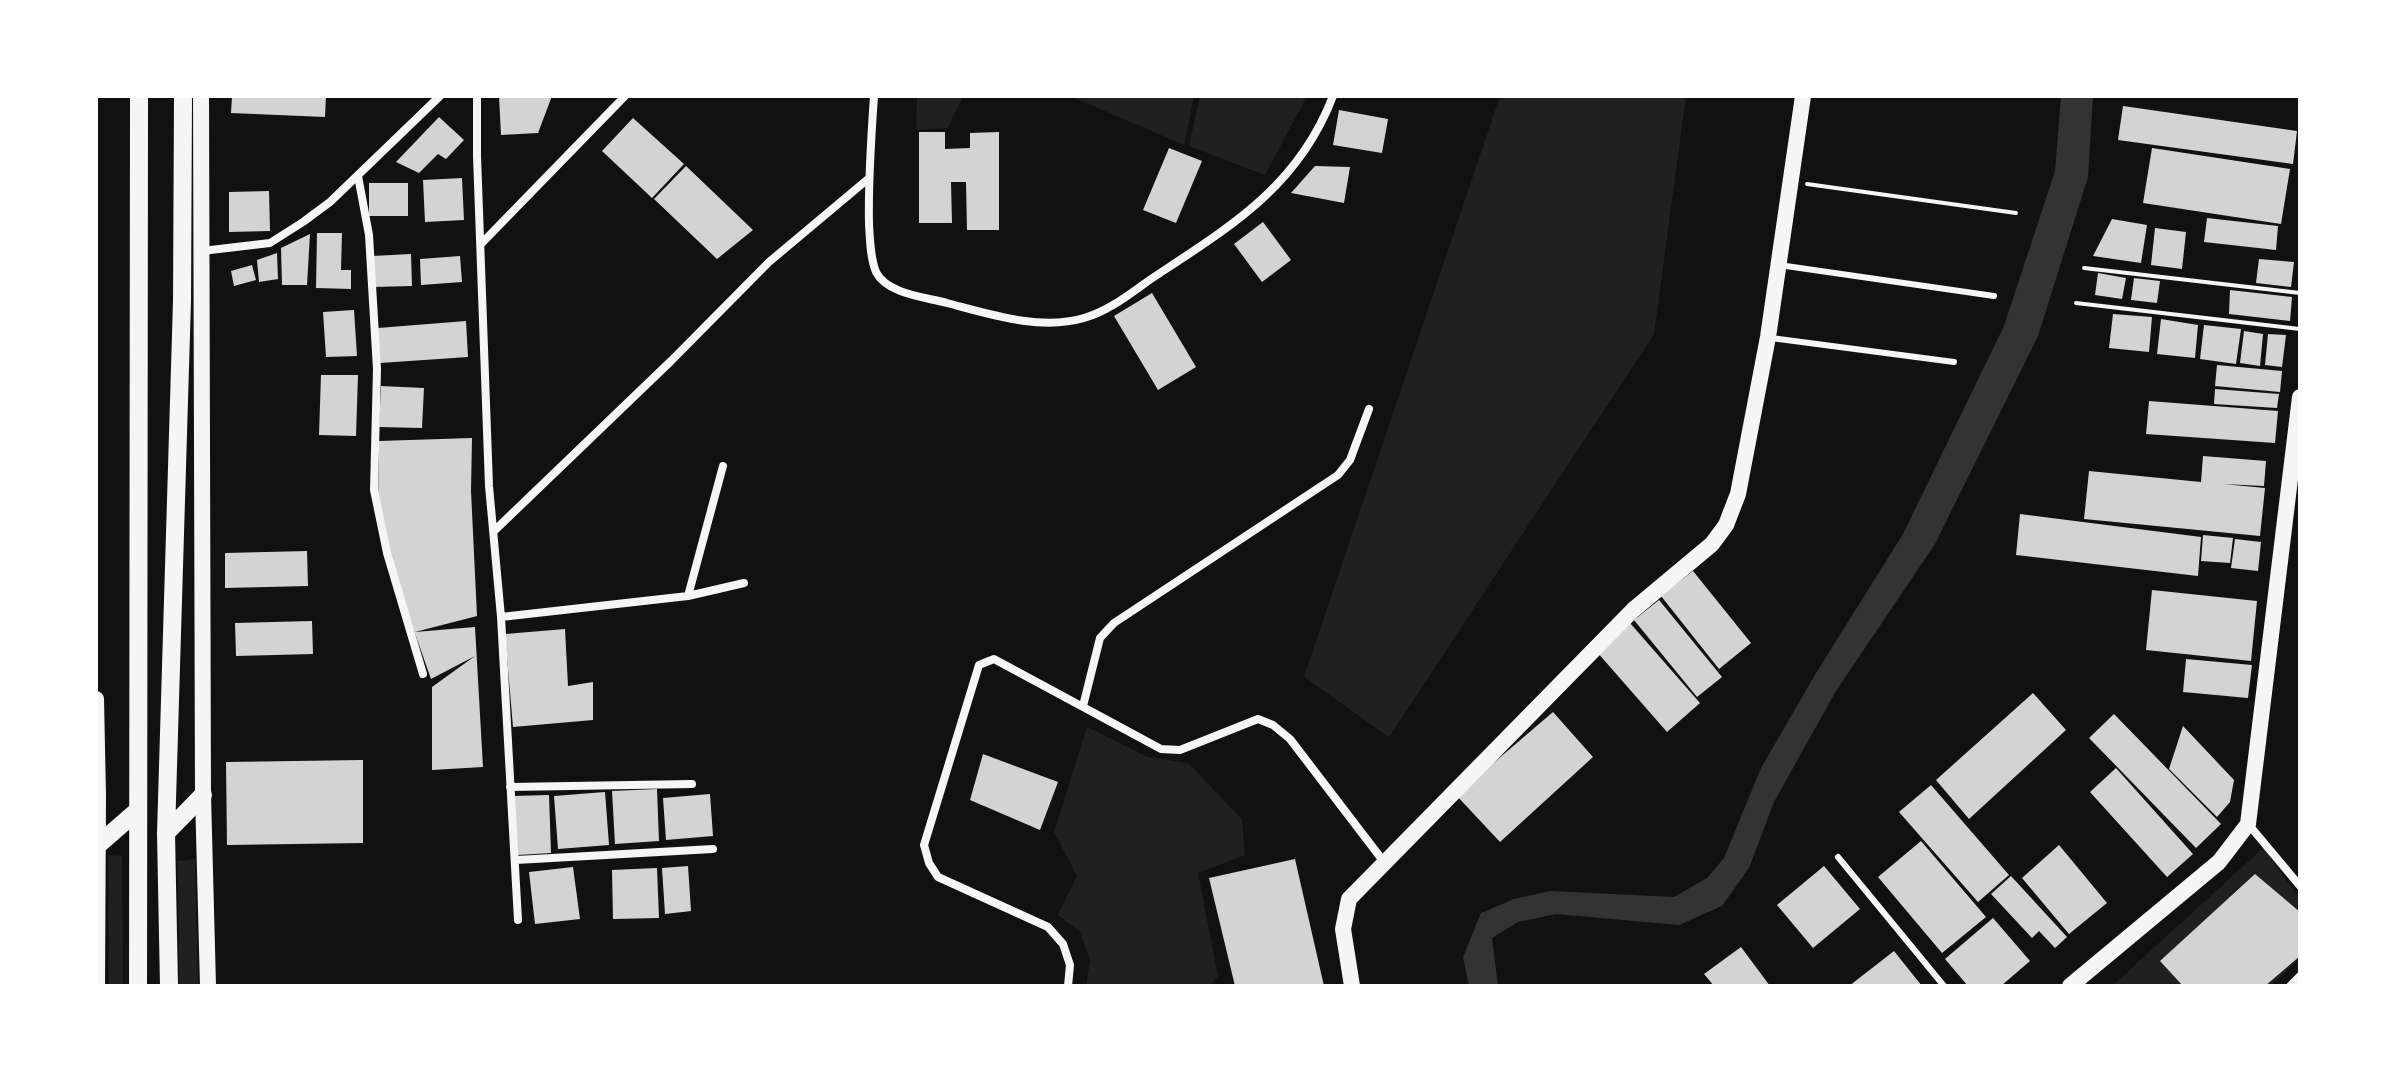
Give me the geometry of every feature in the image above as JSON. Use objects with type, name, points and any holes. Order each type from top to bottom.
[{"type":"highway","points":[[138,986],[139,96]]},
{"type":"highway","points":[[169,986],[166,833],[182,301],[183,96]]},
{"type":"highway","points":[[166,833],[203,795]]},
{"type":"highway","points":[[98,845],[137,811]]},
{"type":"main road","points":[[201,96],[203,795],[208,986]]},
{"type":"main road","points":[[1352,986],[1343,929],[1349,899],[1633,610],[1712,544],[1726,525],[1738,494],[1768,337],[1803,96]]},
{"type":"main road","points":[[2070,986],[2219,862],[2248,824],[2300,397]]},
{"type":"main road","points":[[96,699],[97,986]]},
{"type":"street","points":[[202,251],[270,243],[330,202],[440,96]]},
{"type":"street","points":[[477,96],[489,486],[501,617],[518,920]]},
{"type":"street","points":[[481,244],[625,96]]},
{"type":"street","points":[[874,96],[868,179],[871,252],[877,273],[886,284],[969,309],[1026,321],[1060,322],[1084,318],[1111,307],[1241,218],[1277,187],[1306,148],[1333,96]]},
{"type":"street","points":[[358,176],[369,235],[377,369],[374,490],[390,565],[423,674]]},
{"type":"street","points":[[494,531],[769,262],[868,179]]},
{"type":"street","points":[[1083,706],[1100,638],[1114,623],[1338,475],[1350,460],[1369,409]]},
{"type":"street","points":[[688,596],[723,466]]},
{"type":"street","points":[[501,617],[688,596],[744,583]]},
{"type":"street","points":[[1068,986],[1070,965],[1063,944],[1048,927],[938,877],[929,863],[924,845],[979,665],[994,659],[1161,749],[1180,750],[1258,719],[1273,725],[1290,739],[1384,862]]},
{"type":"street","points":[[510,787],[692,784]]},
{"type":"street","points":[[2248,824],[2300,886]]},
{"type":"street","points":[[516,860],[713,849]]},
{"type":"street","points":[[2290,986],[2300,976]]},
{"type":"lane","points":[[1779,265],[1994,296]]},
{"type":"lane","points":[[1768,337],[1954,362]]},
{"type":"lane","points":[[1838,857],[1944,986]]},
{"type":"path","points":[[1792,182],[2016,213]]},
{"type":"path","points":[[2084,268],[2300,293]]},
{"type":"path","points":[[2076,303],[2300,329]]},
{"type":"shaded area","points":[[917,96],[963,96],[948,128],[916,130]]},
{"type":"shaded area","points":[[1070,96],[1194,96],[1184,145]]},
{"type":"shaded area","points":[[1200,96],[1307,96],[1265,175],[1189,146]]},
{"type":"shaded area","points":[[1500,96],[1686,96],[1654,334],[1389,737],[1304,677]]},
{"type":"shaded area","points":[[2061,96],[2093,96],[2088,177],[2038,336],[1935,544],[1836,691],[1774,802],[1749,868],[1722,906],[1679,925],[1556,914],[1518,922],[1492,938],[1498,986],[1469,986],[1463,957],[1481,913],[1514,899],[1550,891],[1674,897],[1707,878],[1724,858],[1761,768],[1903,534],[2004,326],[2055,171]]},
{"type":"shaded area","points":[[1087,727],[1147,757],[1188,763],[1242,819],[1245,855],[1198,873],[1218,976],[1210,986],[1086,986],[1090,960],[1080,932],[1058,915],[1077,876],[1054,832]]},
{"type":"shaded area","points":[[2263,848],[2300,899],[2300,958],[2270,986],[2112,986]]},
{"type":"shaded area","points":[[108,855],[122,856],[123,986],[109,986]]},
{"type":"shaded area","points":[[195,859],[198,986],[179,986],[178,861]]},
{"type":"building","points":[[232,96],[326,96],[325,117],[231,113]]},
{"type":"building","points":[[499,96],[552,96],[538,133],[501,135]]},
{"type":"building","points":[[2123,106],[2297,131],[2293,164],[2118,140]]},
{"type":"building","points":[[1339,110],[1388,119],[1382,153],[1333,145]]},
{"type":"building","points":[[439,117],[464,140],[446,159],[438,154],[419,173],[396,162]]},
{"type":"building","points":[[633,118],[684,164],[652,198],[602,151]]},
{"type":"building","points":[[919,132],[945,132],[945,149],[970,148],[970,133],[999,132],[999,230],[967,230],[966,182],[951,182],[952,223],[919,223]]},
{"type":"building","points":[[1169,148],[1202,161],[1176,223],[1143,210]]},
{"type":"building","points":[[2152,148],[2290,169],[2281,224],[2143,203]]},
{"type":"building","points":[[686,166],[753,230],[717,259],[654,199]]},
{"type":"building","points":[[1315,166],[1350,167],[1344,203],[1291,193]]},
{"type":"building","points":[[462,178],[464,220],[425,222],[423,180]]},
{"type":"building","points":[[369,183],[408,183],[408,216],[369,216]]},
{"type":"building","points":[[269,191],[270,231],[229,232],[229,192]]},
{"type":"building","points":[[2207,218],[2278,226],[2276,250],[2204,242]]},
{"type":"building","points":[[2112,219],[2147,225],[2141,263],[2093,256]]},
{"type":"building","points":[[1263,222],[1291,260],[1262,282],[1234,244]]},
{"type":"building","points":[[2155,228],[2186,232],[2182,269],[2151,265]]},
{"type":"building","points":[[317,233],[342,233],[341,270],[351,270],[351,289],[316,288]]},
{"type":"building","points":[[310,234],[307,285],[282,285],[281,248]]},
{"type":"building","points":[[277,253],[278,279],[259,282],[257,260]]},
{"type":"building","points":[[411,254],[412,286],[373,287],[372,256]]},
{"type":"building","points":[[460,256],[462,282],[421,285],[420,259]]},
{"type":"building","points":[[2259,259],[2294,262],[2291,287],[2256,283]]},
{"type":"building","points":[[252,265],[256,280],[234,286],[231,271]]},
{"type":"building","points":[[2098,273],[2126,278],[2122,299],[2095,295]]},
{"type":"building","points":[[2134,278],[2160,281],[2157,303],[2131,300]]},
{"type":"building","points":[[2230,290],[2292,297],[2290,321],[2229,314]]},
{"type":"building","points":[[1152,293],[1196,367],[1158,390],[1114,316]]},
{"type":"building","points":[[354,310],[357,356],[326,357],[323,312]]},
{"type":"building","points":[[2113,314],[2152,317],[2149,352],[2109,348]]},
{"type":"building","points":[[2161,319],[2198,325],[2195,358],[2157,354]]},
{"type":"building","points":[[466,321],[468,357],[380,363],[378,328]]},
{"type":"building","points":[[2204,325],[2241,329],[2236,364],[2200,359]]},
{"type":"building","points":[[2244,331],[2263,334],[2260,366],[2240,363]]},
{"type":"building","points":[[2268,334],[2286,335],[2282,367],[2265,365]]},
{"type":"building","points":[[2217,365],[2282,371],[2280,392],[2215,386]]},
{"type":"building","points":[[321,375],[358,375],[356,436],[319,435]]},
{"type":"building","points":[[381,386],[424,388],[422,428],[379,427]]},
{"type":"building","points":[[2215,389],[2279,394],[2277,408],[2214,404]]},
{"type":"building","points":[[2149,401],[2278,411],[2275,443],[2146,434]]},
{"type":"building","points":[[472,438],[471,491],[477,616],[415,632],[475,627],[483,767],[432,770],[432,687],[475,656],[431,679],[390,562],[378,500],[379,441]]},
{"type":"building","points":[[2203,456],[2266,461],[2264,486],[2223,484],[2265,488],[2260,536],[2084,519],[2089,471],[2201,482]]},
{"type":"building","points":[[2020,514],[2201,537],[2198,576],[2016,555]]},
{"type":"building","points":[[2203,535],[2233,538],[2230,563],[2201,561]]},
{"type":"building","points":[[2235,539],[2261,542],[2258,571],[2231,568]]},
{"type":"building","points":[[307,551],[308,586],[225,588],[225,553]]},
{"type":"building","points":[[1693,571],[1751,643],[1719,669],[1661,596]]},
{"type":"building","points":[[2152,590],[2257,601],[2251,661],[2146,650]]},
{"type":"building","points":[[1659,600],[1722,677],[1697,697],[1634,620]]},
{"type":"building","points":[[312,621],[313,654],[236,656],[235,623]]},
{"type":"building","points":[[1630,623],[1700,703],[1667,732],[1597,652]]},
{"type":"building","points":[[565,629],[568,686],[593,682],[593,720],[513,727],[505,634]]},
{"type":"building","points":[[2186,659],[2252,665],[2248,698],[2183,692]]},
{"type":"building","points":[[2033,693],[2066,730],[1969,819],[1936,780]]},
{"type":"building","points":[[1553,712],[1593,757],[1500,842],[1456,795]]},
{"type":"building","points":[[2114,714],[2221,824],[2196,848],[2089,738]]},
{"type":"building","points":[[2183,726],[2234,780],[2230,802],[2217,817],[2169,769]]},
{"type":"building","points":[[983,754],[1058,782],[1040,830],[970,800]]},
{"type":"building","points":[[363,760],[363,843],[227,845],[226,762]]},
{"type":"building","points":[[2116,768],[2193,854],[2167,877],[2090,792]]},
{"type":"building","points":[[1931,785],[2009,875],[1978,902],[1899,812]]},
{"type":"building","points":[[657,789],[659,841],[615,844],[612,791]]},
{"type":"building","points":[[605,792],[609,845],[558,849],[554,796]]},
{"type":"building","points":[[710,794],[713,836],[666,840],[663,798]]},
{"type":"building","points":[[549,795],[551,853],[518,855],[513,796]]},
{"type":"building","points":[[1921,841],[1986,917],[1942,953],[1878,877]]},
{"type":"building","points":[[2059,845],[2107,903],[2069,934],[2022,878]]},
{"type":"building","points":[[1295,859],[1324,986],[1235,986],[1209,878]]},
{"type":"building","points":[[688,866],[691,911],[665,914],[662,868]]},
{"type":"building","points":[[1824,866],[1860,909],[1813,948],[1777,905]]},
{"type":"building","points":[[573,867],[580,919],[535,924],[529,872]]},
{"type":"building","points":[[657,868],[659,918],[613,919],[612,870]]},
{"type":"building","points":[[2255,874],[2300,912],[2300,956],[2265,986],[2183,986],[2160,961]]},
{"type":"building","points":[[2011,876],[2067,937],[2055,948],[2039,931],[2032,938],[1991,894]]},
{"type":"building","points":[[1993,918],[2030,961],[2001,986],[1968,986],[1945,959]]},
{"type":"building","points":[[1741,947],[1770,986],[1714,986],[1704,974]]},
{"type":"building","points":[[1894,951],[1922,986],[1849,986]]}]
